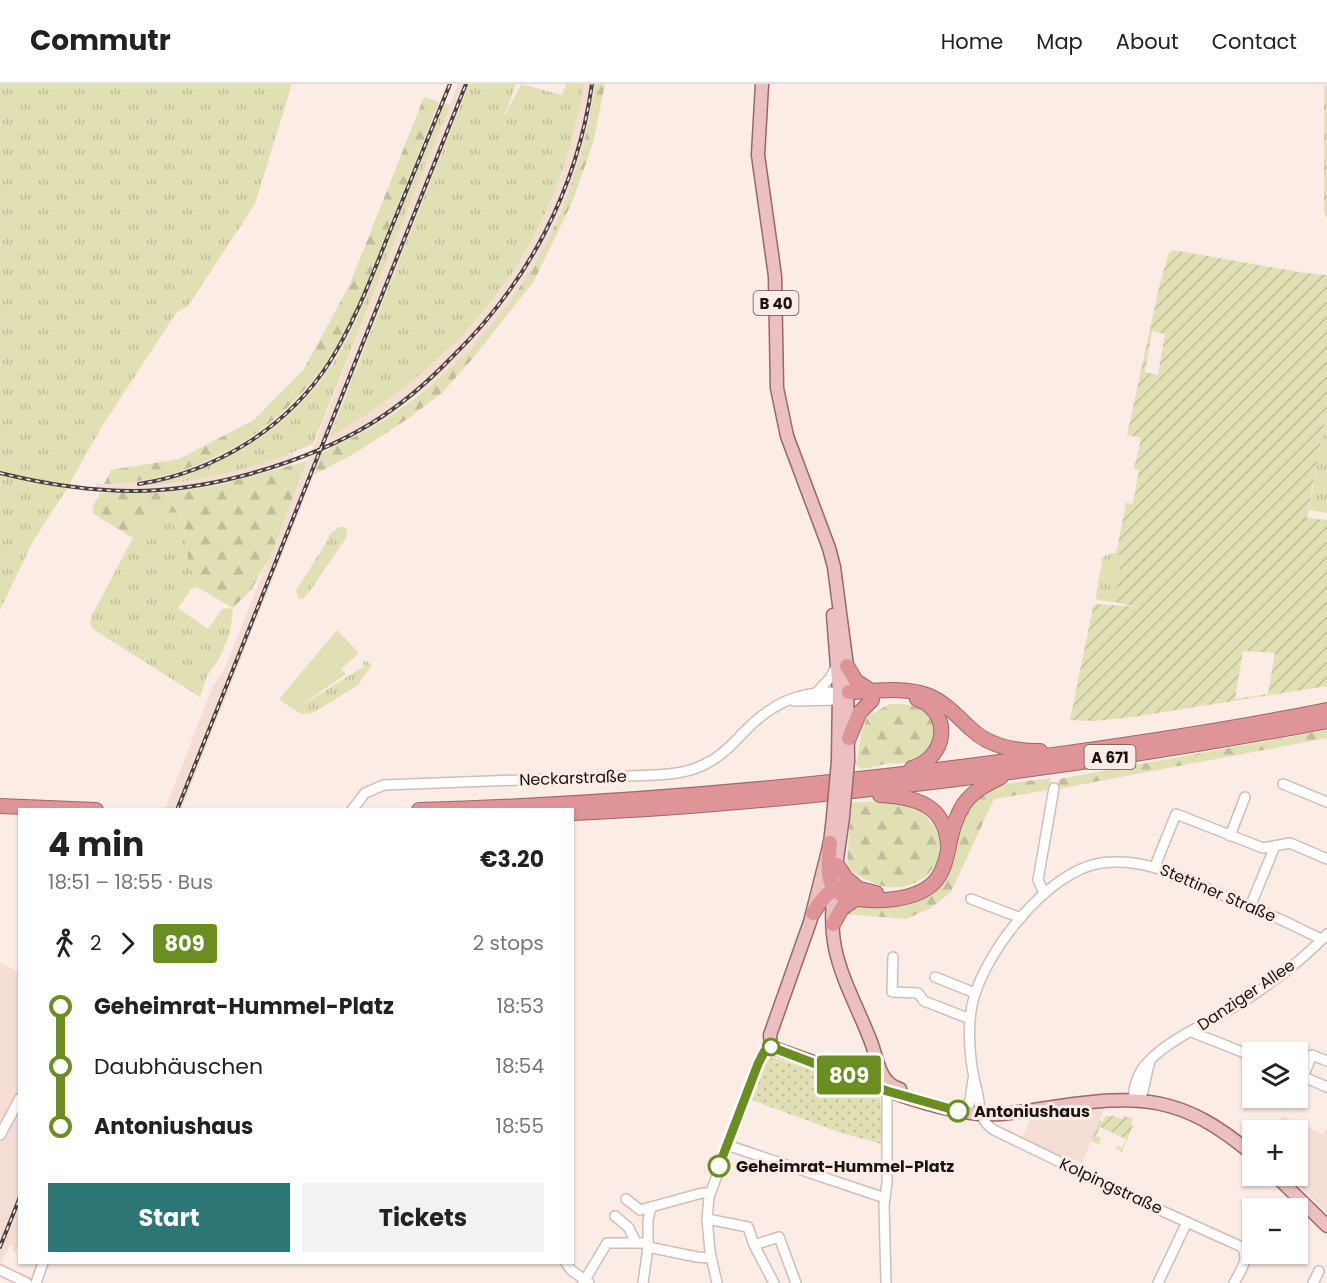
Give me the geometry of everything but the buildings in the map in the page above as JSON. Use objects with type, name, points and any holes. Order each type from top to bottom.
[{"type":"highway","points":[[842,664],[871,695],[919,699],[934,710],[941,727],[939,746],[928,761],[917,767],[884,776]]},
{"type":"highway","points":[[844,696],[909,691],[928,695],[944,704],[977,734],[999,746],[1031,751],[1078,752]]},
{"type":"highway","points":[[849,738],[860,712],[871,695]]},
{"type":"highway","name":"A 671","points":[[483,808],[716,794],[884,776],[1078,752],[1327,710]]},
{"type":"highway","name":"A 671","points":[[574,813],[716,804],[1011,772],[1327,721]]},
{"type":"highway","points":[[830,843],[829,881],[834,889],[887,900],[916,894],[929,887],[939,876],[957,820],[966,802],[980,788],[1011,772]]},
{"type":"highway","points":[[842,792],[906,797],[926,805],[937,815],[944,828],[948,842],[947,856]]},
{"type":"highway","points":[[0,806],[48,808]]},
{"type":"highway","points":[[0,815],[18,816]]},
{"type":"highway","points":[[837,865],[858,893]]},
{"type":"highway","points":[[813,913],[823,898],[834,889]]},
{"type":"highway","points":[[833,924],[842,908],[858,893]]},
{"type":"main road","name":"B 40","points":[[762,84],[758,136],[760,180],[775,276],[777,388],[787,436],[834,567],[849,738],[843,761]]},
{"type":"main road","name":"B 40","points":[[834,889],[843,761],[844,696]]},
{"type":"main road","name":"B 40","points":[[830,843],[838,816]]},
{"type":"main road","points":[[830,843],[813,913],[770,1035],[771,1047],[862,1081],[974,1110],[1008,1114],[1136,1095],[1161,1096],[1191,1105],[1242,1138]]},
{"type":"main road","points":[[834,889],[835,948],[841,970],[864,1023],[883,1077],[890,1089]]},
{"type":"main road","points":[[862,1081],[875,1079],[880,1067]]},
{"type":"main road","points":[[1136,1095],[1189,1112],[1231,1136],[1242,1145]]},
{"type":"main road","points":[[1286,1186],[1327,1226]]},
{"type":"main road","points":[[1295,1186],[1327,1217]]},
{"type":"street","points":[[817,692],[842,664]]},
{"type":"street","name":"Neckarstraße","points":[[354,808],[365,793],[384,785],[684,772],[717,757],[758,720],[794,697],[817,692],[844,696]]},
{"type":"street","points":[[780,704],[844,696]]},
{"type":"street","points":[[1282,784],[1327,802]]},
{"type":"street","points":[[1044,893],[1038,880],[1054,788]]},
{"type":"street","points":[[1230,836],[1245,797]]},
{"type":"street","points":[[1155,866],[1176,814],[1263,848],[1290,843],[1327,859]]},
{"type":"street","points":[[1250,907],[1275,846]]},
{"type":"street","name":"Stettiner Straße","points":[[974,1110],[970,1019],[975,993],[997,952],[1021,918],[1044,893],[1070,874],[1092,865],[1117,862],[1155,866],[1325,937]]},
{"type":"street","points":[[971,899],[1021,918]]},
{"type":"street","name":"Danziger Allee","points":[[1136,1095],[1151,1059],[1274,981],[1325,937]]},
{"type":"street","points":[[893,957],[892,992],[918,993],[924,1001],[970,1019]]},
{"type":"street","points":[[935,977],[975,993]]},
{"type":"street","name":"Danziger Allee","points":[[1192,1032],[1242,1052]]},
{"type":"street","points":[[717,1283],[711,1258],[707,1219],[710,1193],[758,1064],[764,1052],[771,1047]]},
{"type":"street","points":[[1308,1062],[1312,1055],[1327,1061]]},
{"type":"street","points":[[1308,1079],[1327,1087]]},
{"type":"street","points":[[886,1283],[885,1198],[890,1089]]},
{"type":"street","points":[[0,1135],[18,1102]]},
{"type":"street","name":"Kolpingstraße","points":[[974,1110],[994,1130],[1242,1247],[1245,1261],[1234,1283]]},
{"type":"street","points":[[727,1145],[885,1198]]},
{"type":"street","points":[[626,1199],[640,1210],[702,1193],[710,1193]]},
{"type":"street","points":[[643,1283],[651,1207]]},
{"type":"street","points":[[615,1216],[629,1228],[636,1243]]},
{"type":"street","points":[[707,1219],[748,1227],[754,1245],[774,1283]]},
{"type":"street","points":[[1158,1283],[1187,1221]]},
{"type":"street","points":[[754,1245],[779,1237],[796,1283]]},
{"type":"street","points":[[567,1264],[586,1282],[607,1243],[636,1243],[711,1258]]},
{"type":"street","points":[[36,1283],[43,1264]]},
{"type":"street","points":[[0,1270],[27,1283]]},
{"type":"street","points":[[1313,1283],[1320,1271]]},
{"type":"shaded area","points":[[447,84],[452,84],[363,305],[345,343],[321,381],[291,414],[258,441],[238,453],[191,473],[150,485],[218,474],[294,453],[291,465],[219,485],[168,493],[94,492],[97,483],[104,484],[189,468],[217,457],[255,435],[303,393],[341,338],[358,303]]},
{"type":"shaded area","points":[[458,84],[469,84],[329,436],[340,431],[402,388],[442,356],[499,293],[523,257],[544,218],[560,178],[575,129],[584,84],[595,84],[588,132],[573,184],[536,264],[503,313],[479,341],[445,374],[374,427],[331,448],[328,439],[182,808],[166,808],[212,688],[225,668]]},
{"type":"shaded area","points":[[0,963],[18,971],[18,1247],[16,1252],[10,1245],[0,1266],[0,1144],[5,1132],[0,1129]]},
{"type":"shaded area","points":[[1106,1104],[1082,1163],[1073,1159],[1071,1162],[1022,1139],[1032,1115]]},
{"type":"shaded area","points":[[1308,1127],[1323,1134],[1327,1127],[1327,1212],[1299,1186],[1308,1186]]},
{"type":"green space","points":[[0,84],[292,84],[255,204],[188,306],[176,313],[101,428],[66,490],[32,543],[0,610]]},
{"type":"green space","points":[[469,84],[516,84],[504,117],[521,84],[562,95],[566,84],[584,84],[570,144],[552,199],[527,248],[498,293],[464,334],[424,371],[379,406],[329,438]]},
{"type":"green space","points":[[595,84],[605,84],[593,143],[573,200],[534,281],[443,392],[357,452],[314,475],[322,453],[375,426],[419,395],[459,360],[494,322],[524,280],[550,235],[570,187],[585,137]]},
{"type":"green space","points":[[1324,85],[1327,86],[1327,219],[1324,212]]},
{"type":"green space","points":[[424,97],[439,102],[359,301],[341,338],[321,369],[298,397],[271,422],[242,443],[210,459],[176,472],[141,480],[104,484],[111,470],[179,459],[254,420],[304,369],[350,284]]},
{"type":"green space","points":[[444,103],[450,105],[313,444],[273,460],[231,472],[188,481],[146,485],[208,465],[262,436],[286,418],[328,371],[345,343],[360,310]]},
{"type":"green space","points":[[1173,250],[1327,275],[1327,407],[1307,518],[1327,520],[1327,686],[1133,717],[1094,721],[1070,720],[1093,607],[1096,604],[1137,607],[1114,602],[1122,555],[1116,554],[1126,503],[1133,504],[1139,470],[1134,469],[1141,438],[1127,435],[1160,283],[1169,253]],"holes":[[[1152,331],[1165,334],[1158,375],[1145,372]],[[1243,651],[1275,653],[1268,694],[1235,699]]]},
{"type":"green space","points":[[1327,407],[1327,513],[1309,510]]},
{"type":"green space","points":[[307,461],[270,557],[251,590],[233,608],[197,587],[188,559],[184,519],[174,512],[148,517],[133,538],[94,514],[92,508],[100,493],[168,493],[219,485]]},
{"type":"green space","points":[[174,512],[184,519],[188,559],[197,587],[192,588],[178,608],[208,629],[222,609],[233,608],[230,633],[219,659],[207,676],[200,697],[93,629],[90,624],[91,617],[133,538],[148,517]]},
{"type":"green space","points":[[339,527],[347,530],[346,538],[307,595],[303,599],[298,598],[296,591],[300,584],[329,535]]},
{"type":"green space","points":[[1111,553],[1122,554],[1114,602],[1097,600],[1096,595],[1103,557]]},
{"type":"green space","points":[[337,630],[359,653],[341,669],[346,674],[294,710],[279,699]]},
{"type":"green space","points":[[364,660],[372,665],[358,685],[313,713],[302,714],[294,710],[363,667]]},
{"type":"green space","points":[[890,704],[904,704],[927,710],[935,727],[934,740],[922,756],[909,762],[861,769],[856,765],[862,730],[868,716]]},
{"type":"green space","points":[[1327,730],[1327,738],[1057,789],[1059,779]]},
{"type":"green space","points":[[1051,778],[1049,790],[994,799],[951,892],[931,908],[906,919],[846,914],[856,906],[898,907],[915,903],[931,895],[945,880],[952,867],[963,824],[968,810],[976,799],[988,790],[1002,785]]},
{"type":"green space","points":[[888,800],[905,803],[918,809],[937,833],[940,846],[938,859],[921,879],[909,885],[894,887],[879,885],[862,877],[847,866],[851,803]]},
{"type":"green space","points":[[773,1057],[877,1092],[880,1095],[882,1144],[841,1133],[752,1100],[767,1061]]},
{"type":"green space","points":[[1123,1116],[1133,1118],[1131,1124],[1133,1125],[1122,1152],[1116,1149],[1117,1146],[1122,1148],[1126,1139],[1100,1127],[1096,1136],[1101,1138],[1099,1144],[1091,1141],[1099,1120],[1103,1122],[1104,1117],[1122,1119]]},
{"type":"railway","points":[[139,484],[167,478],[221,458],[270,427],[312,386],[329,363],[355,315],[450,84]]},
{"type":"railway","points":[[178,808],[466,84]]},
{"type":"railway","points":[[0,473],[50,484],[100,490],[148,491],[188,487],[242,476],[292,461],[325,448],[383,416],[414,393],[452,357],[504,298],[526,266],[561,197],[585,123],[592,84]]},
{"type":"railway","points":[[0,1247],[18,1202]]},
{"type":"bus line","name":"809","points":[[719,1166],[758,1064],[764,1052],[771,1047],[887,1091],[958,1111]]},
{"type":"place","name":"Antoniushaus","points":[[958,1111]]},
{"type":"place","name":"Geheimrat-Hummel-Platz","points":[[719,1166]]}]
